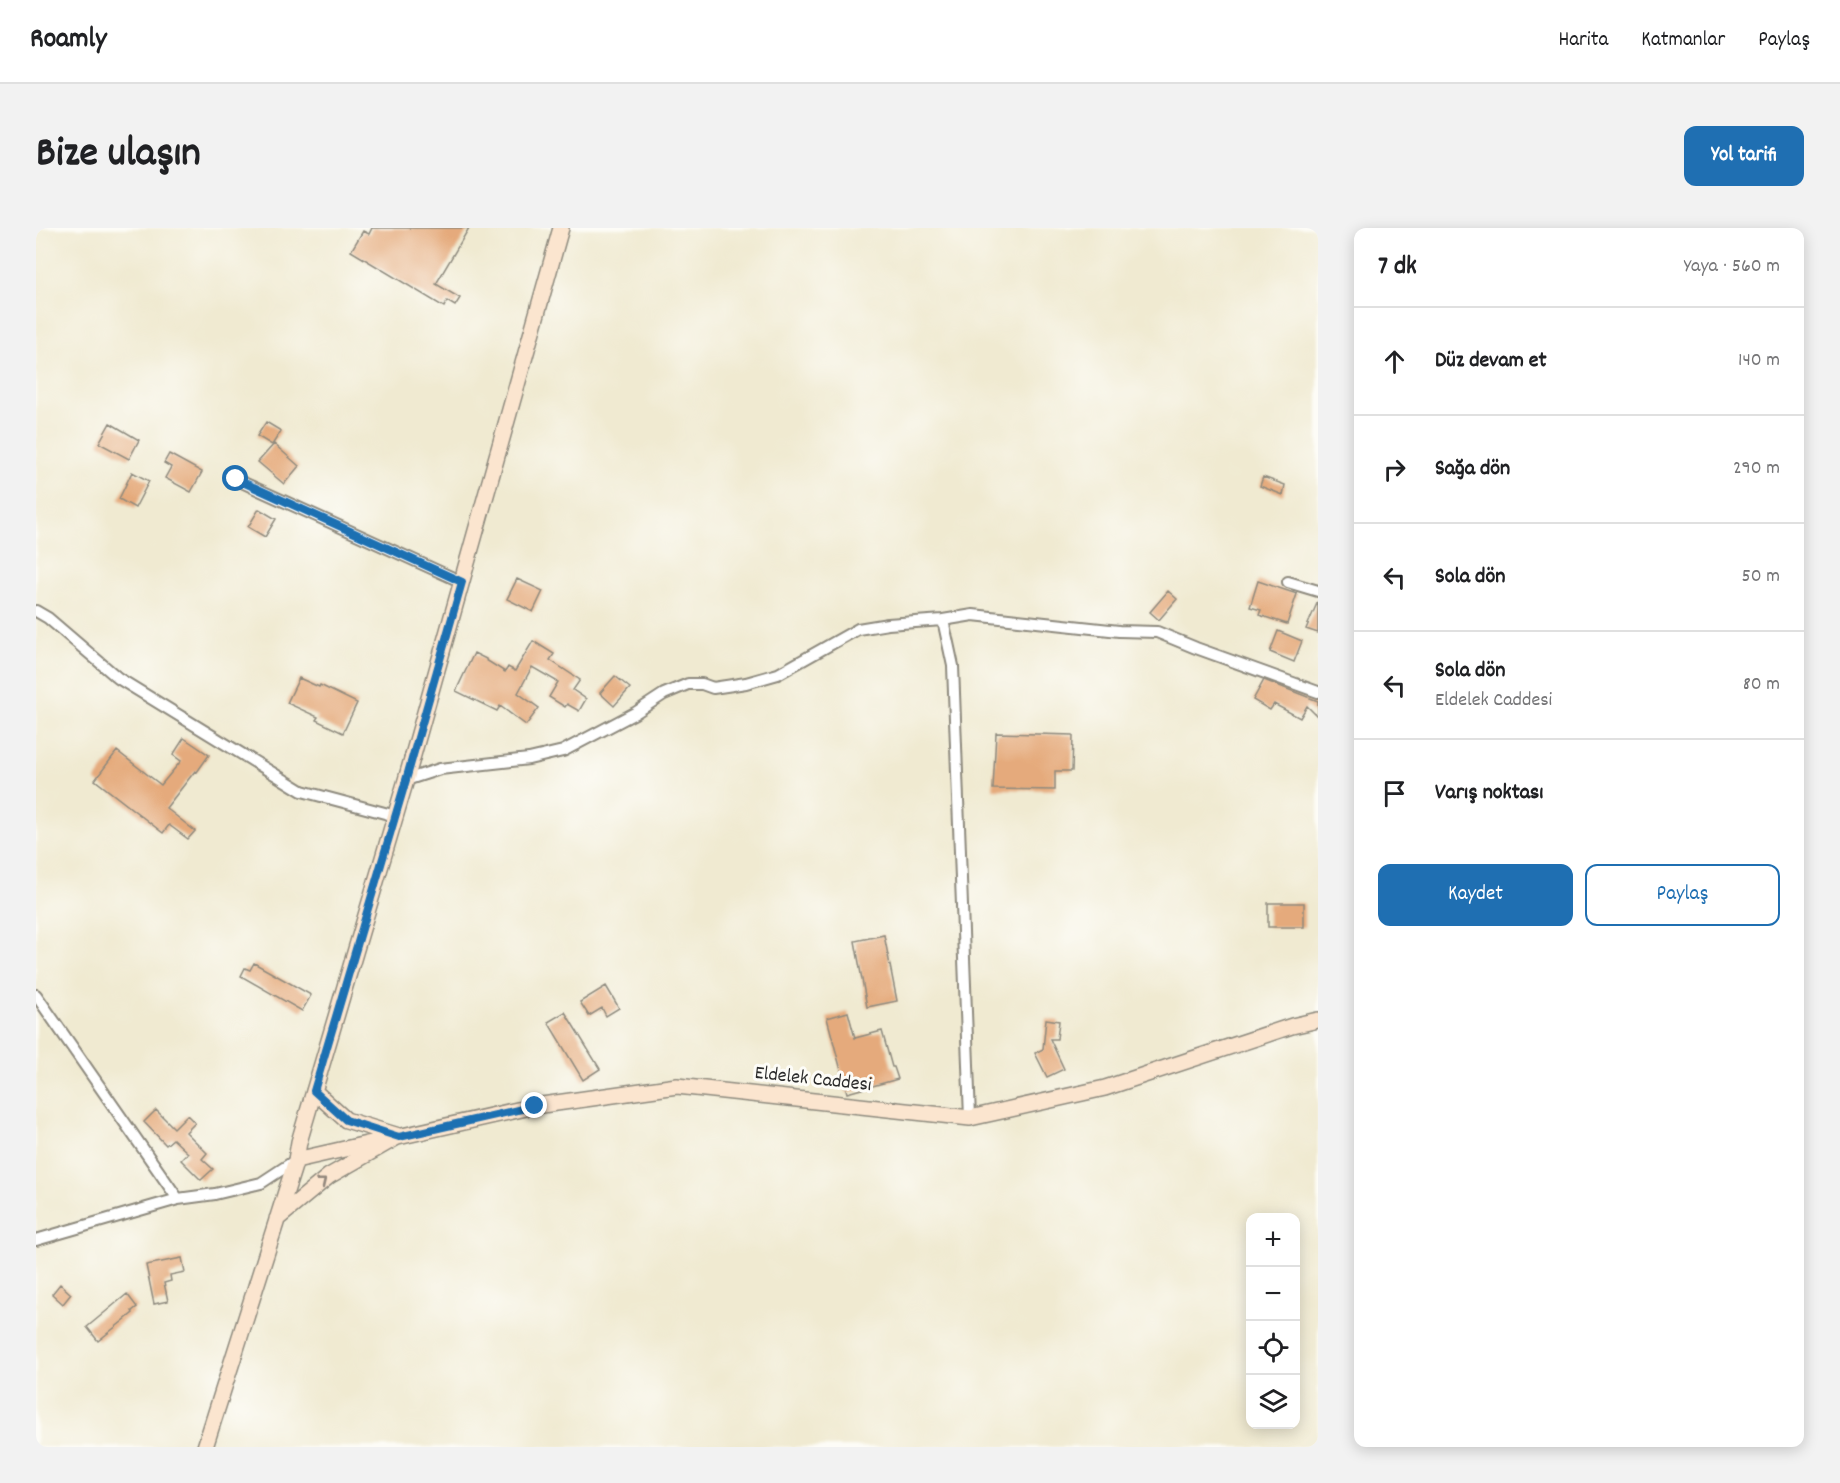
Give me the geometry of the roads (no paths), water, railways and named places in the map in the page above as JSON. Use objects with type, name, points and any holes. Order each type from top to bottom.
[{"type":"street","points":[[205,1447],[296,1160],[314,1091],[396,816],[561,228]]},
{"type":"street","points":[[236,479],[462,582]]},
{"type":"street","points":[[1288,582],[1318,591]]},
{"type":"street","points":[[36,611],[48,618],[118,678],[302,791],[396,816]]},
{"type":"street","points":[[406,780],[440,769],[529,759],[563,751],[635,713],[664,694],[688,684],[702,684],[713,688],[746,683],[778,674],[858,628],[973,615],[1119,632],[1157,632],[1318,692]]},
{"type":"street","points":[[943,620],[953,666],[970,1118]]},
{"type":"street","points":[[36,994],[178,1199]]},
{"type":"street","name":"Eldelek Caddesi","points":[[296,1160],[535,1106],[677,1086],[970,1118],[1105,1088],[1292,1026],[1318,1020]]},
{"type":"street","points":[[314,1091],[346,1120],[399,1137]]},
{"type":"street","points":[[277,1219],[328,1176],[399,1137]]},
{"type":"street","points":[[36,1240],[178,1199],[215,1194],[261,1183],[296,1160]]}]
